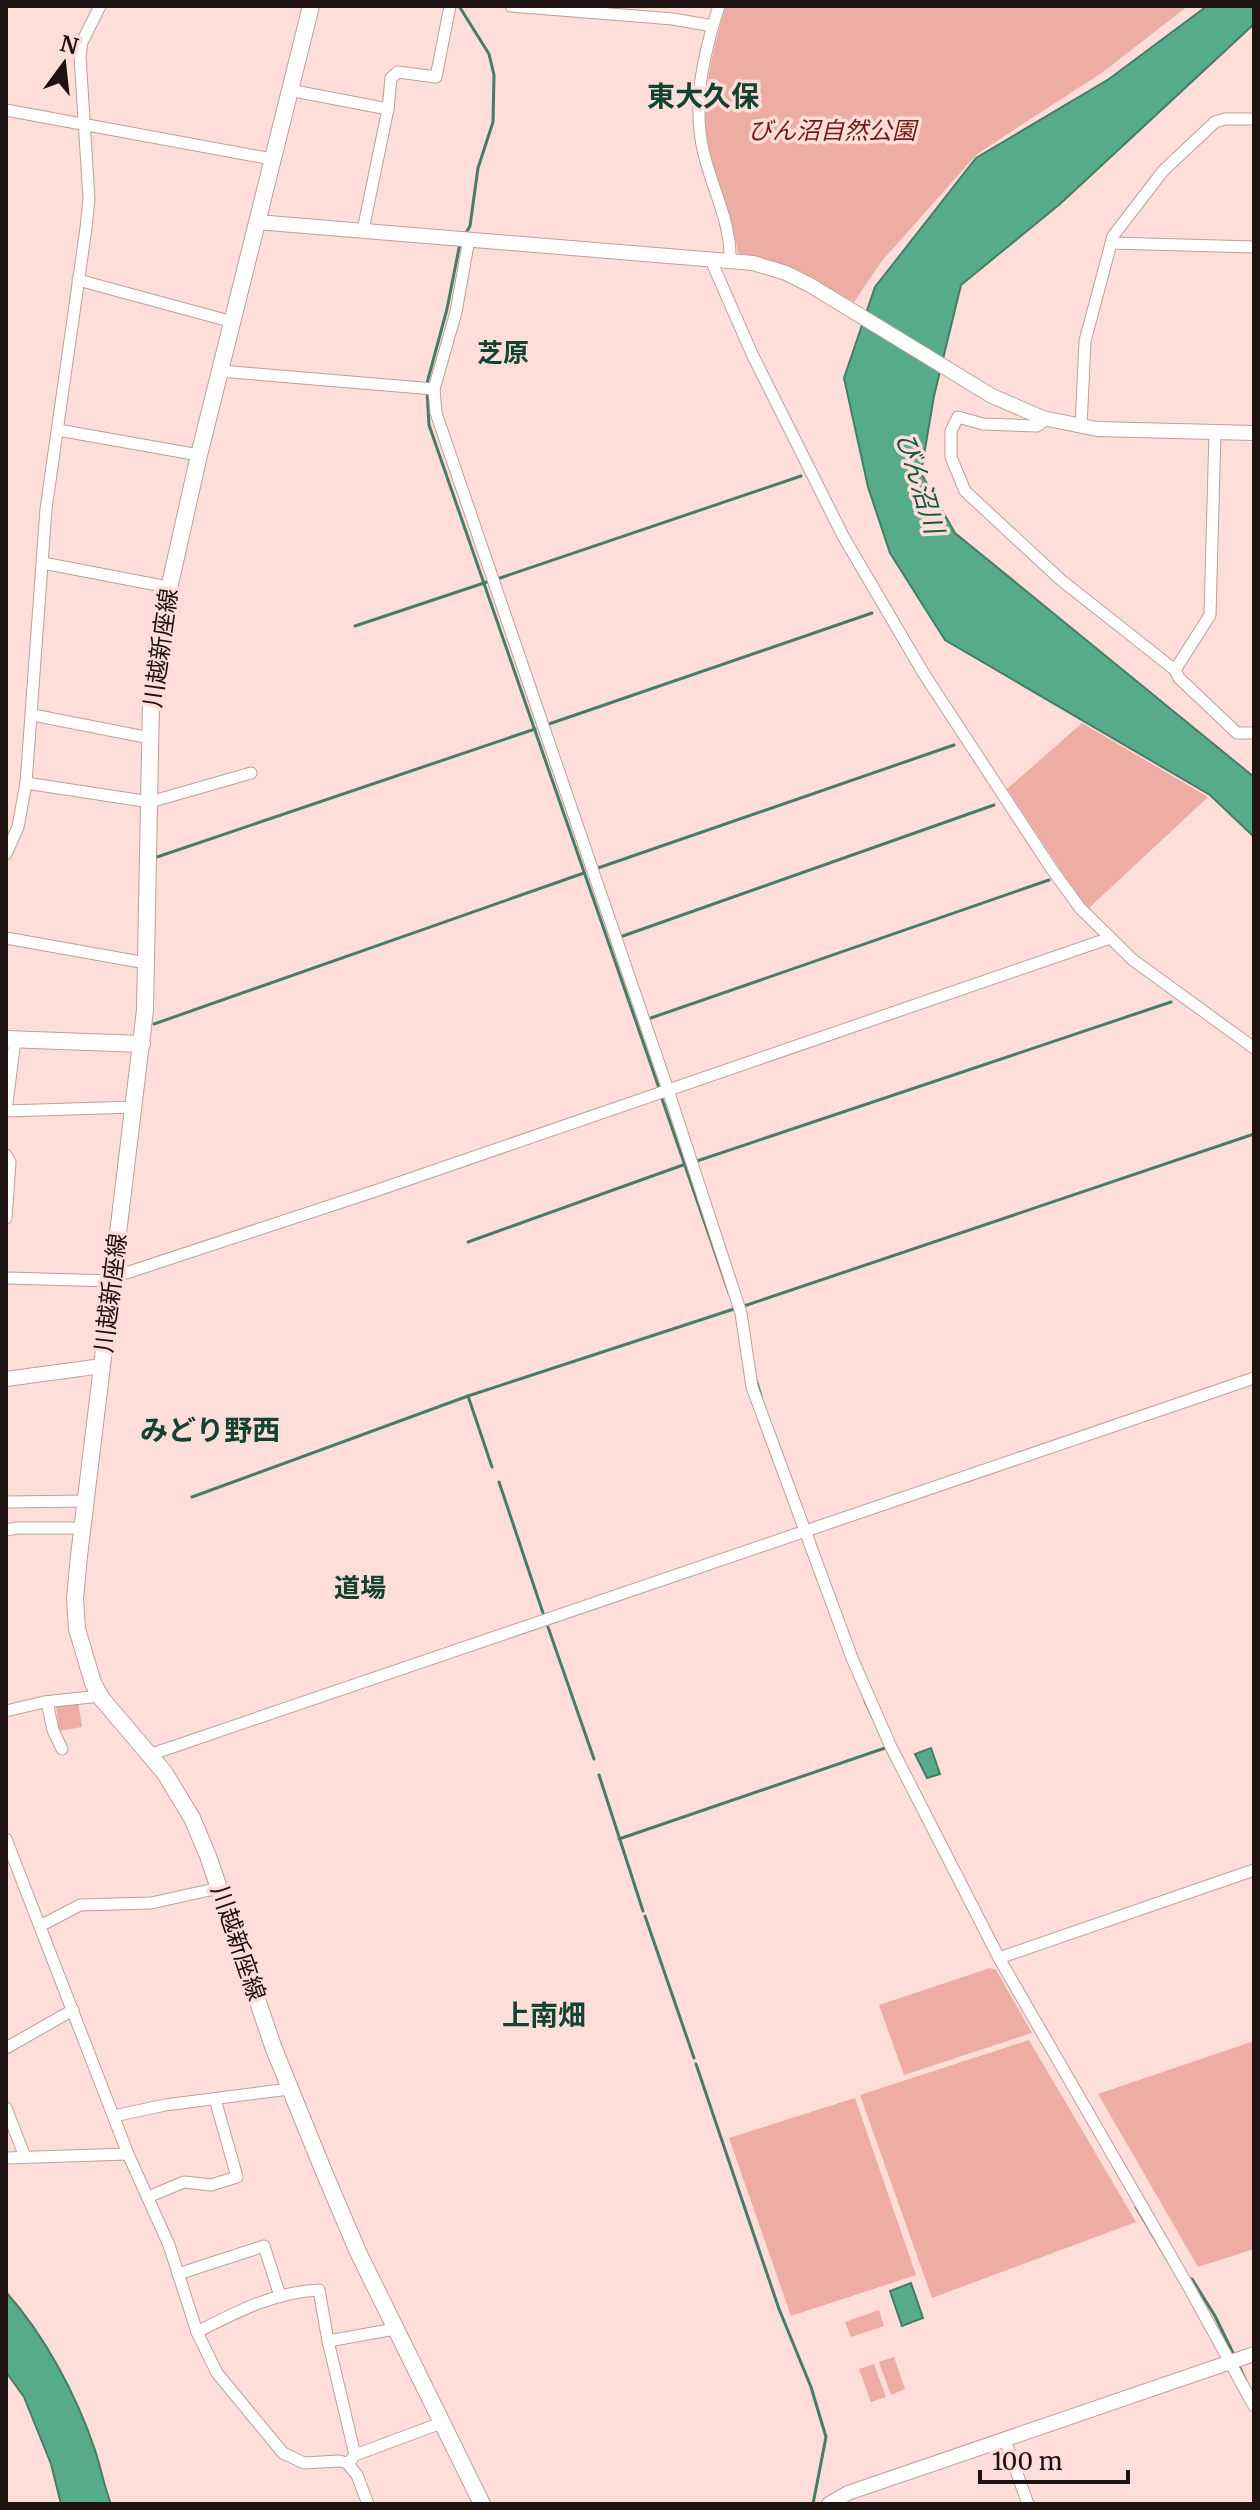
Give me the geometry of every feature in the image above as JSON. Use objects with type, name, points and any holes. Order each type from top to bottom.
[{"type":"main road","name":"川越新座線","points":[[311,6],[199,455],[157,642],[150,738],[142,1044],[76,1582],[77,1629],[88,1670],[100,1696],[183,1801],[200,1835],[289,2089],[358,2252],[482,2504]]},
{"type":"main road","points":[[11,1039],[142,1044]]},
{"type":"street","points":[[6,854],[18,827],[26,783],[46,509],[89,199],[82,42],[100,6]]},
{"type":"street","points":[[363,230],[388,109],[391,78],[398,72],[436,77],[450,6]]},
{"type":"street","points":[[511,6],[673,19],[713,26]]},
{"type":"street","points":[[719,6],[700,82],[699,126],[704,155],[730,238],[730,260]]},
{"type":"street","points":[[289,90],[388,109]]},
{"type":"street","points":[[6,110],[272,159]]},
{"type":"street","points":[[1081,427],[1085,341],[1111,243],[1122,222],[1163,171],[1215,122],[1254,119]]},
{"type":"street","points":[[257,222],[710,258],[763,265],[786,273],[850,309],[1005,403],[1047,419],[1081,427],[1254,433]]},
{"type":"street","points":[[469,239],[456,312],[434,389],[435,406],[741,1313],[752,1387],[852,1658],[891,1747],[999,1958],[1254,2406]]},
{"type":"street","points":[[1111,243],[1254,247]]},
{"type":"street","points":[[710,258],[752,354],[843,536],[909,649],[1051,868],[1080,908],[1110,938],[1160,981],[1254,1048]]},
{"type":"street","points":[[78,280],[233,322]]},
{"type":"street","points":[[220,371],[434,389]]},
{"type":"street","points":[[1047,419],[1037,426],[983,424],[958,417],[951,431],[950,444],[959,480],[975,501],[1061,580],[1175,670],[1237,733],[1254,733]]},
{"type":"street","points":[[58,430],[199,455]]},
{"type":"street","points":[[1175,670],[1210,615],[1215,432]]},
{"type":"street","points":[[43,563],[168,587]]},
{"type":"street","points":[[33,715],[150,738]]},
{"type":"street","points":[[26,783],[150,802],[251,773]]},
{"type":"street","points":[[6,938],[146,963]]},
{"type":"street","points":[[6,1278],[113,1279],[1110,938]]},
{"type":"street","points":[[11,1039],[6,1111],[135,1107]]},
{"type":"street","points":[[6,1155],[10,1162],[6,1218]]},
{"type":"street","points":[[6,1379],[102,1366]]},
{"type":"street","points":[[149,1755],[1254,1378]]},
{"type":"street","points":[[6,1502],[86,1501]]},
{"type":"street","points":[[6,1530],[83,1528]]},
{"type":"street","points":[[6,1711],[47,1702],[100,1696]]},
{"type":"street","points":[[47,1702],[53,1730],[62,1749]]},
{"type":"street","points":[[6,1839],[178,2274],[197,2332],[217,2373],[283,2453],[304,2463],[351,2459],[441,2423]]},
{"type":"street","points":[[999,1958],[1254,1870]]},
{"type":"street","points":[[40,1926],[80,1905],[151,1903],[219,1888]]},
{"type":"street","points":[[6,2048],[73,2010]]},
{"type":"street","points":[[114,2116],[165,2105],[289,2089]]},
{"type":"street","points":[[148,2197],[184,2182],[211,2185],[237,2177],[215,2099]]},
{"type":"street","points":[[6,2108],[25,2157]]},
{"type":"street","points":[[6,2158],[128,2154]]},
{"type":"street","points":[[178,2274],[264,2246],[280,2296]]},
{"type":"street","points":[[197,2332],[247,2307],[280,2296],[319,2290],[351,2459],[368,2504]]},
{"type":"street","points":[[328,2341],[395,2329]]},
{"type":"street","points":[[829,2504],[848,2493],[1254,2354]]},
{"type":"street","points":[[1005,2440],[1028,2504]]},
{"type":"green space","name":"びん沼自然公園","points":[[726,6],[1188,6],[1103,72],[977,154],[882,261],[854,302],[783,265],[738,253],[710,158],[705,119],[711,62]]},
{"type":"green space","points":[[1082,723],[1208,797],[1089,908],[1007,789]]},
{"type":"green space","points":[[78,1702],[82,1727],[59,1731],[56,1705]]},
{"type":"green space","points":[[990,1968],[996,1970],[1032,2033],[904,2075],[879,2005]]},
{"type":"green space","points":[[1029,2040],[1136,2222],[932,2298],[860,2095]]},
{"type":"green space","points":[[1254,2041],[1254,2249],[1198,2267],[1098,2094]]},
{"type":"green space","points":[[855,2098],[916,2275],[791,2316],[729,2138]]},
{"type":"green space","points":[[879,2310],[884,2326],[851,2337],[845,2322]]},
{"type":"green space","points":[[894,2357],[905,2389],[891,2395],[879,2362]]},
{"type":"green space","points":[[874,2364],[886,2397],[871,2402],[859,2369]]},
{"type":"water","name":"びん沼川","points":[[1207,6],[1254,6],[1254,24],[1060,204],[961,285],[934,396],[921,473],[955,533],[1254,777],[1254,837],[1210,795],[945,640],[890,553],[868,487],[844,378],[875,287],[976,158],[1109,79]]},
{"type":"water","points":[[931,1748],[940,1774],[927,1778],[915,1754]]},
{"type":"water","points":[[911,2283],[923,2318],[902,2326],[890,2291]]},
{"type":"water","points":[[6,2292],[34,2327],[69,2387],[95,2450],[111,2504],[61,2504],[51,2464],[24,2397],[6,2372]]},
{"type":"waterway","points":[[459,6],[489,54],[494,75],[493,122],[478,168],[470,226],[466,233]]},
{"type":"waterway","points":[[427,383],[447,309],[460,243]]},
{"type":"waterway","points":[[427,391],[429,425],[659,1088]]},
{"type":"waterway","points":[[497,579],[801,476]]},
{"type":"waterway","points":[[355,626],[490,581]]},
{"type":"waterway","points":[[546,725],[872,613]]},
{"type":"waterway","points":[[157,857],[535,729]]},
{"type":"waterway","points":[[595,869],[954,745]]},
{"type":"waterway","points":[[620,937],[994,805]]},
{"type":"waterway","points":[[154,1024],[584,873]]},
{"type":"waterway","points":[[648,1019],[1049,880]]},
{"type":"waterway","points":[[694,1162],[1171,1002]]},
{"type":"waterway","points":[[661,1096],[729,1293]]},
{"type":"waterway","points":[[744,1306],[1254,1134]]},
{"type":"waterway","points":[[468,1242],[683,1165]]},
{"type":"waterway","points":[[192,1497],[468,1396],[737,1308]]},
{"type":"waterway","points":[[756,1380],[761,1396]]},
{"type":"waterway","points":[[468,1396],[492,1467]]},
{"type":"waterway","points":[[499,1482],[543,1613]]},
{"type":"waterway","points":[[548,1627],[594,1759]]},
{"type":"waterway","points":[[865,1701],[874,1720]]},
{"type":"waterway","points":[[619,1839],[888,1747]]},
{"type":"waterway","points":[[599,1775],[643,1911]]},
{"type":"waterway","points":[[645,1916],[694,2058]]},
{"type":"waterway","points":[[696,2064],[826,2437],[813,2504]]},
{"type":"waterway","points":[[1136,2207],[1179,2279]]},
{"type":"waterway","points":[[1187,2279],[1192,2279],[1215,2316],[1234,2355]]},
{"type":"waterway","points":[[1239,2366],[1246,2381]]},
{"type":"district","name":"東大久保","points":[[703,96]]},
{"type":"district","name":"芝原","points":[[503,353]]},
{"type":"district","name":"みどり野西","points":[[210,1430]]},
{"type":"district","name":"道場","points":[[360,1588]]},
{"type":"district","name":"上南畑","points":[[544,2015]]}]
